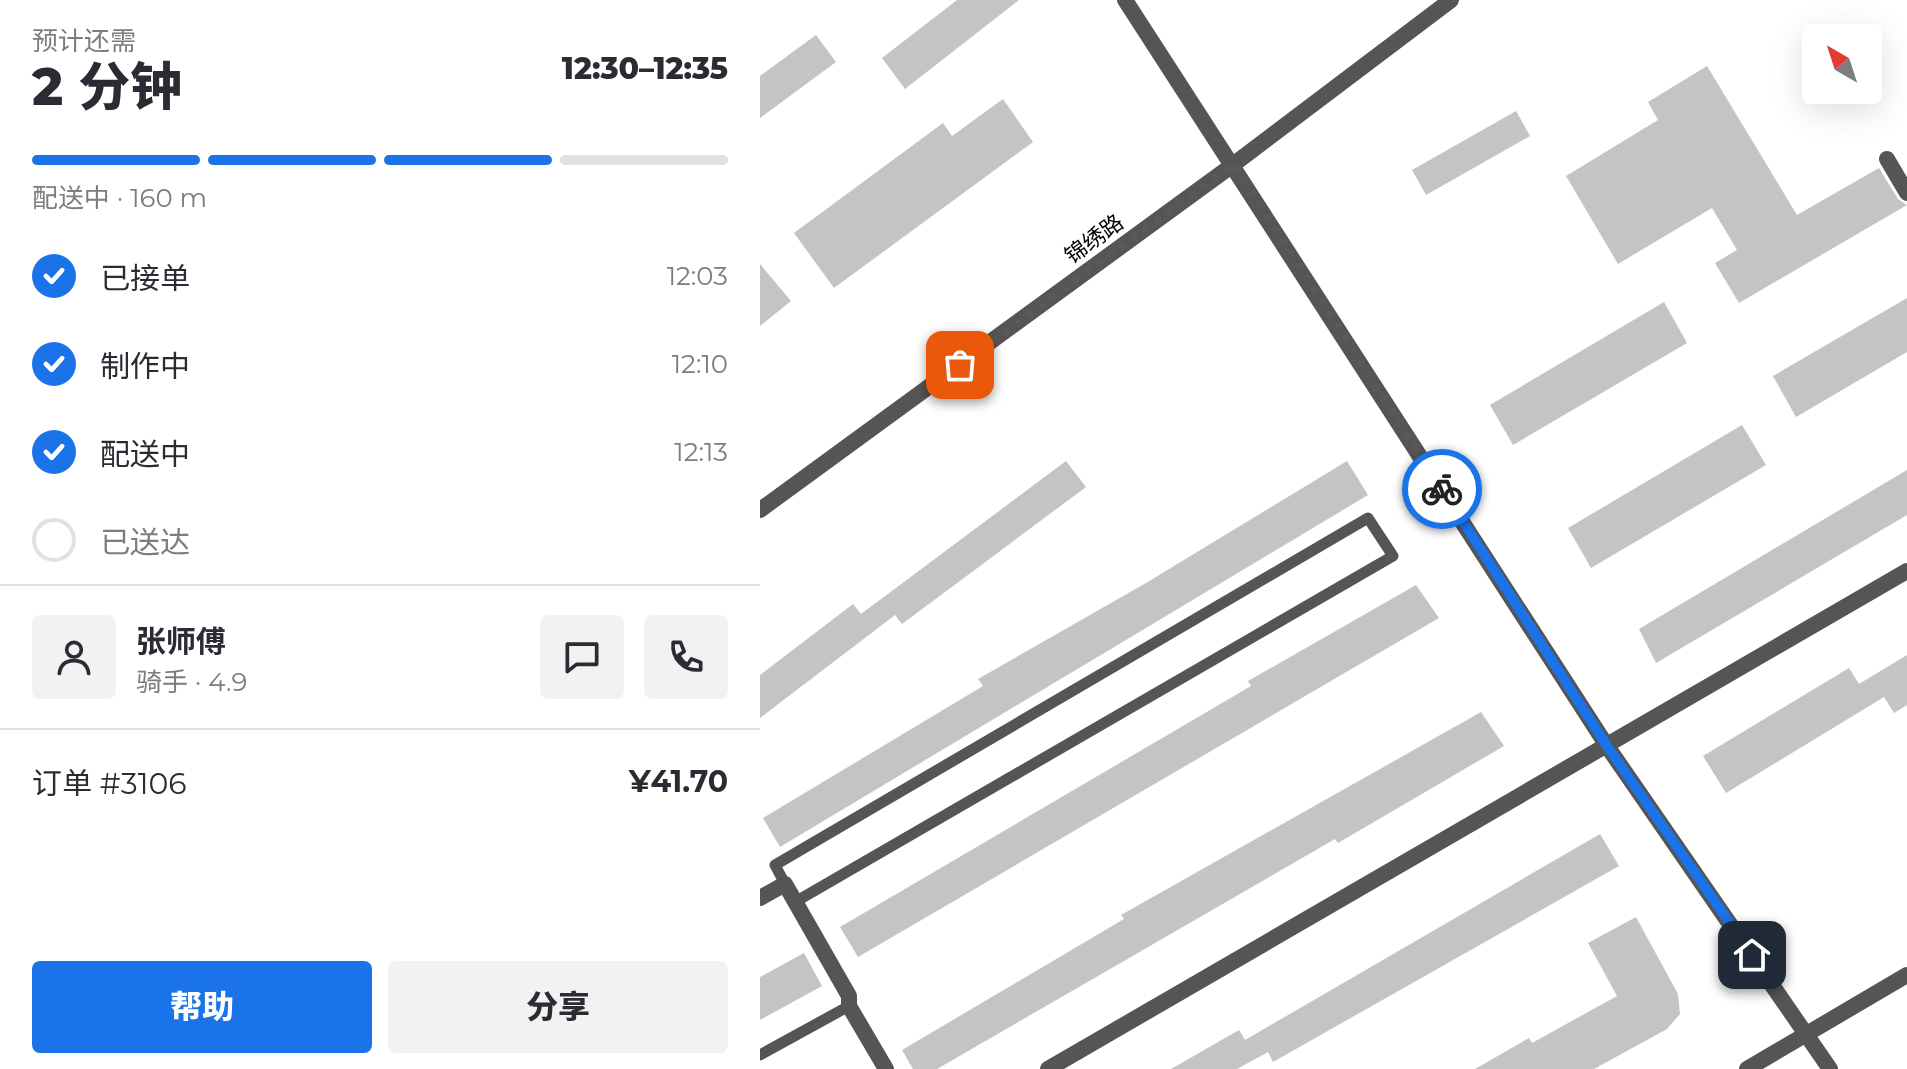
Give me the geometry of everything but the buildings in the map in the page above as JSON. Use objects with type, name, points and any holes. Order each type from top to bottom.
[{"type":"street","points":[[1125,0],[1234,164],[1607,746],[1830,1069]]},
{"type":"street","name":"锦绣路","points":[[760,510],[1234,164],[1451,0]]},
{"type":"street","points":[[1887,159],[1907,193]]},
{"type":"street","points":[[1048,1069],[1907,571]]},
{"type":"street","points":[[760,898],[785,884],[849,996],[849,1006],[886,1069]]},
{"type":"street","points":[[1747,1069],[1907,975]]},
{"type":"lane","points":[[785,884],[775,865],[1368,518],[1393,556],[795,902]]},
{"type":"lane","points":[[760,1055],[849,1006]]},
{"type":"way so far","points":[[960,365],[1234,164],[1442,489]]},
{"type":"route","points":[[1442,489],[1607,746],[1752,955]]}]
